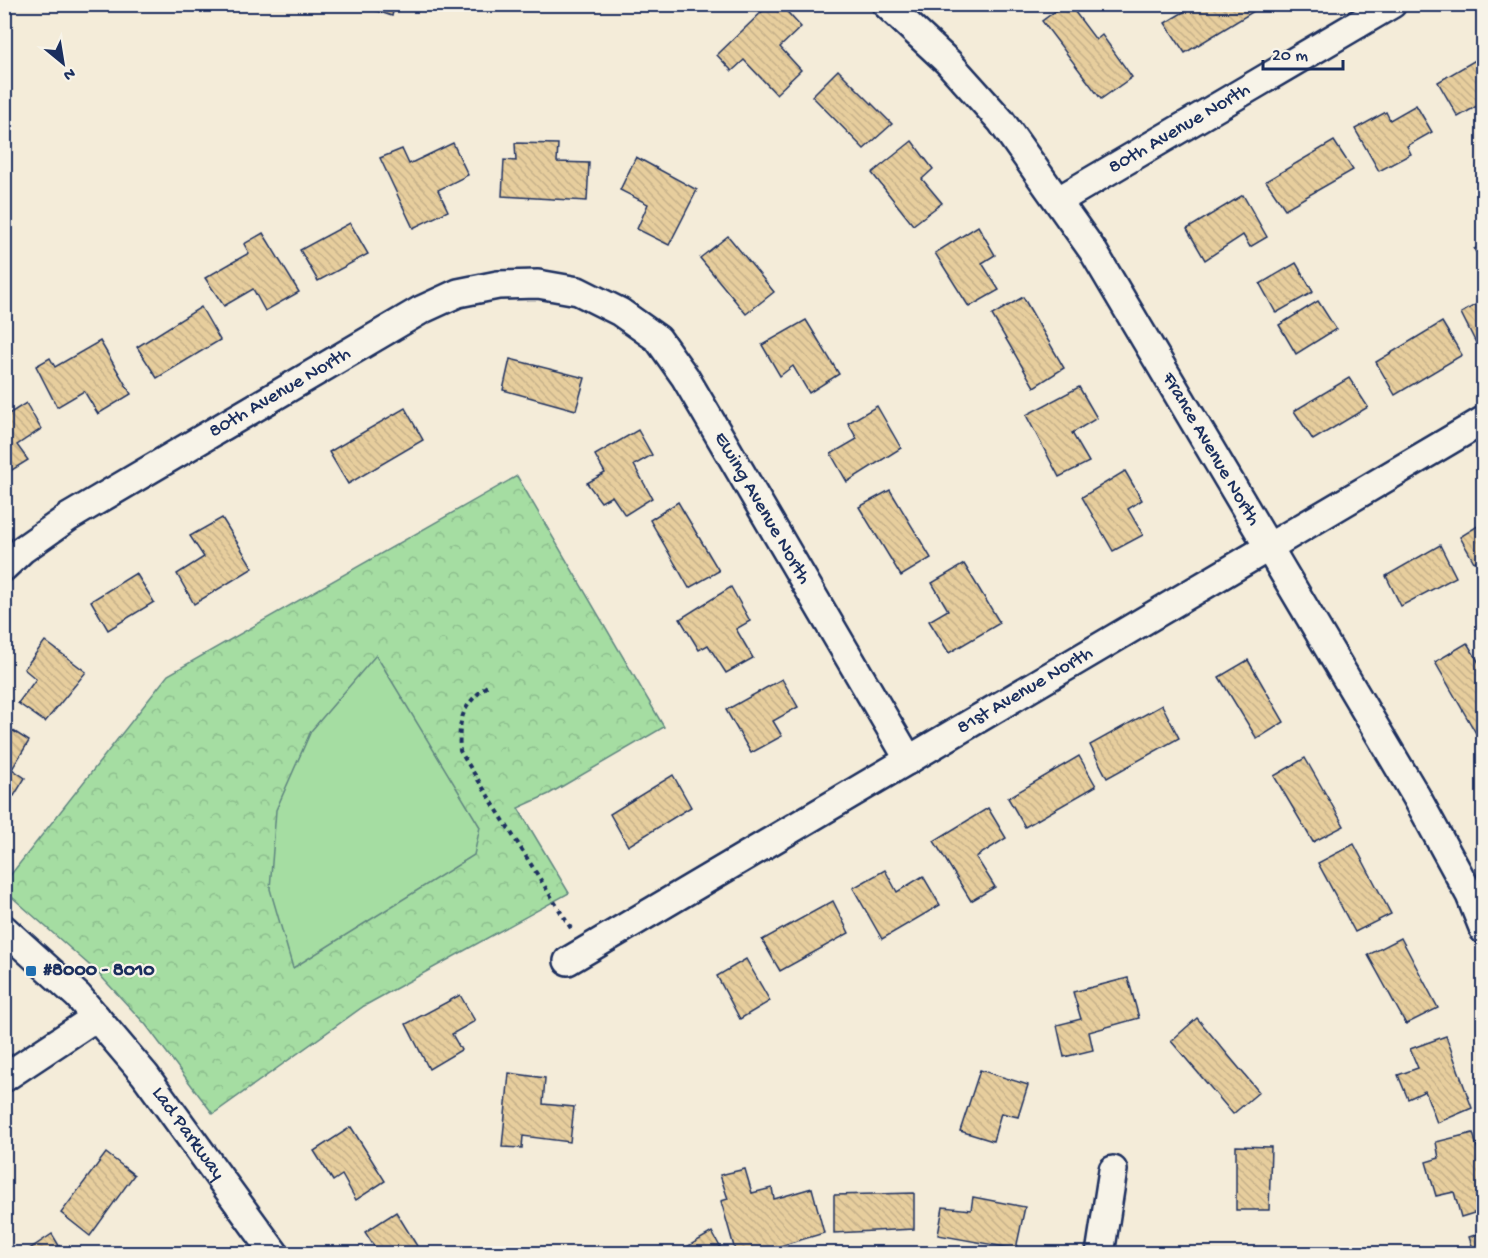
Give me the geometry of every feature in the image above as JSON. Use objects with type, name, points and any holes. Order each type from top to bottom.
[{"type":"street","name":"France Avenue North","points":[[886,4],[948,62],[1001,121],[1093,251],[1416,796],[1470,896],[1484,930]]},
{"type":"street","name":"80th Avenue North","points":[[1059,200],[1392,4]]},
{"type":"street","name":"80th Avenue North","points":[[4,567],[22,550],[69,517],[421,310],[458,292],[498,285],[538,284],[578,291]]},
{"type":"street","name":"Ewing Avenue North","points":[[578,291],[620,312],[658,339],[685,377],[909,760]]},
{"type":"street","name":"81st Avenue North","points":[[577,956],[1484,420]]},
{"type":"street","name":"Lad Parkway","points":[[4,929],[78,996],[145,1075],[275,1254]]},
{"type":"street","points":[[4,1078],[96,1017]]},
{"type":"street","points":[[1100,1254],[1113,1170]]},
{"type":"path","points":[[487,686],[469,700],[458,726],[459,751],[577,956]]},
{"type":"green space","points":[[517,476],[664,727],[549,794],[518,808],[569,893],[364,1006],[213,1114],[146,1025],[96,971],[5,891],[5,882],[168,675]]},
{"type":"green space","points":[[376,655],[480,827],[474,855],[293,968],[270,889],[276,810],[311,731]]},
{"type":"building","points":[[356,4],[395,4],[392,16]]},
{"type":"building","points":[[770,4],[780,4],[801,27],[780,47],[801,70],[776,94],[744,60],[732,71],[717,55]]},
{"type":"building","points":[[1065,4],[1069,4],[1096,40],[1102,35],[1132,77],[1101,99],[1042,21]]},
{"type":"building","points":[[1197,4],[1257,4],[1259,8],[1185,53],[1165,23]]},
{"type":"building","points":[[1484,55],[1484,102],[1458,117],[1438,82]]},
{"type":"building","points":[[838,70],[892,124],[864,149],[812,96]]},
{"type":"building","points":[[1416,105],[1432,132],[1407,146],[1411,154],[1379,171],[1355,129],[1386,112],[1390,120]]},
{"type":"building","points":[[912,141],[933,169],[922,179],[942,203],[913,225],[872,173]]},
{"type":"building","points":[[1334,141],[1353,170],[1285,209],[1266,181]]},
{"type":"building","points":[[453,143],[468,175],[438,190],[448,211],[413,228],[380,158],[402,149],[409,164]]},
{"type":"building","points":[[515,143],[558,144],[557,162],[589,163],[587,201],[502,196],[504,160],[516,161]]},
{"type":"building","points":[[636,157],[697,190],[669,245],[637,229],[648,204],[620,190]]},
{"type":"building","points":[[1243,195],[1267,237],[1250,247],[1243,235],[1205,260],[1187,229]]},
{"type":"building","points":[[350,223],[368,254],[318,281],[300,250]]},
{"type":"building","points":[[978,226],[995,255],[982,263],[999,290],[969,307],[935,253]]},
{"type":"building","points":[[263,233],[299,292],[265,311],[253,289],[224,306],[205,278],[249,253],[244,244]]},
{"type":"building","points":[[728,236],[774,292],[746,314],[700,258]]},
{"type":"building","points":[[1484,244],[1484,265],[1474,249]]},
{"type":"building","points":[[1296,263],[1313,292],[1276,313],[1260,284]]},
{"type":"building","points":[[1023,297],[1064,368],[1034,387],[992,315]]},
{"type":"building","points":[[1484,300],[1484,338],[1476,343],[1461,313]]},
{"type":"building","points":[[1318,301],[1336,329],[1296,354],[1279,325]]},
{"type":"building","points":[[201,307],[220,340],[157,378],[137,347]]},
{"type":"building","points":[[806,320],[839,374],[809,393],[793,366],[780,376],[762,345]]},
{"type":"building","points":[[1442,322],[1462,355],[1395,395],[1376,362]]},
{"type":"building","points":[[100,341],[131,394],[98,414],[84,391],[57,407],[36,366],[50,358],[55,367]]},
{"type":"building","points":[[510,359],[585,378],[576,410],[503,390]]},
{"type":"building","points":[[1349,378],[1368,407],[1313,440],[1294,411]]},
{"type":"building","points":[[1079,387],[1097,418],[1072,433],[1089,462],[1059,477],[1026,415]]},
{"type":"building","points":[[26,403],[41,429],[17,445],[28,460],[4,475],[4,417]]},
{"type":"building","points":[[877,406],[901,448],[847,482],[831,454],[857,439],[848,423]]},
{"type":"building","points":[[405,408],[423,440],[348,484],[329,452]]},
{"type":"building","points":[[638,430],[652,455],[634,465],[652,498],[625,515],[612,496],[601,502],[587,483],[605,473],[595,455]]},
{"type":"building","points":[[1125,471],[1142,500],[1128,509],[1143,535],[1113,551],[1082,497]]},
{"type":"building","points":[[890,490],[931,558],[901,576],[859,507]]},
{"type":"building","points":[[678,502],[719,571],[689,588],[650,520]]},
{"type":"building","points":[[222,518],[253,568],[194,604],[177,574],[204,557],[190,536]]},
{"type":"building","points":[[1484,522],[1484,556],[1474,562],[1460,537]]},
{"type":"building","points":[[1440,545],[1456,577],[1401,606],[1386,576]]},
{"type":"building","points":[[964,564],[1000,623],[949,653],[929,621],[948,610],[932,583]]},
{"type":"building","points":[[136,573],[154,602],[108,630],[91,601]]},
{"type":"building","points":[[731,587],[750,621],[736,629],[753,658],[726,673],[708,645],[699,650],[680,619]]},
{"type":"building","points":[[45,641],[86,672],[45,722],[18,703],[36,679],[24,669]]},
{"type":"building","points":[[1467,643],[1484,671],[1484,740],[1481,742],[1435,662]]},
{"type":"building","points":[[1248,660],[1284,722],[1257,739],[1219,677]]},
{"type":"building","points":[[782,679],[798,707],[773,721],[782,736],[751,753],[726,710]]},
{"type":"building","points":[[1162,705],[1179,738],[1107,778],[1090,745]]},
{"type":"building","points":[[4,725],[29,741],[12,769],[25,778],[14,796],[4,789]]},
{"type":"building","points":[[1079,756],[1096,786],[1025,827],[1008,798]]},
{"type":"building","points":[[1305,758],[1344,826],[1313,842],[1274,776]]},
{"type":"building","points":[[673,775],[691,807],[628,846],[610,814]]},
{"type":"building","points":[[988,808],[1006,838],[976,857],[995,887],[971,901],[934,841]]},
{"type":"building","points":[[1354,844],[1391,914],[1355,932],[1318,863]]},
{"type":"building","points":[[885,870],[897,892],[923,876],[940,905],[882,939],[853,888]]},
{"type":"building","points":[[833,901],[849,933],[780,971],[762,940]]},
{"type":"building","points":[[1401,938],[1438,1008],[1406,1024],[1368,955]]},
{"type":"building","points":[[746,959],[770,1001],[740,1019],[717,976]]},
{"type":"building","points":[[1128,978],[1139,1018],[1089,1032],[1093,1050],[1064,1057],[1057,1025],[1081,1019],[1073,992]]},
{"type":"building","points":[[460,995],[475,1021],[452,1034],[461,1050],[429,1069],[406,1024]]},
{"type":"building","points":[[1197,1018],[1259,1092],[1233,1114],[1171,1041]]},
{"type":"building","points":[[1446,1036],[1472,1108],[1437,1123],[1425,1091],[1408,1099],[1398,1075],[1418,1068],[1410,1049]]},
{"type":"building","points":[[980,1070],[1028,1085],[1018,1117],[1001,1113],[993,1141],[960,1131]]},
{"type":"building","points":[[509,1073],[545,1078],[543,1104],[574,1107],[570,1142],[523,1136],[522,1148],[502,1147]]},
{"type":"building","points":[[351,1127],[385,1181],[356,1200],[342,1175],[333,1181],[314,1151]]},
{"type":"building","points":[[1473,1133],[1484,1170],[1484,1210],[1461,1217],[1454,1192],[1436,1196],[1426,1162],[1439,1158],[1436,1142]]},
{"type":"building","points":[[1236,1146],[1271,1147],[1269,1210],[1236,1210]]},
{"type":"building","points":[[106,1153],[134,1175],[90,1236],[61,1213]]},
{"type":"building","points":[[745,1169],[752,1193],[772,1188],[774,1199],[812,1188],[824,1233],[753,1254],[736,1254],[721,1201],[728,1199],[720,1175]]},
{"type":"building","points":[[914,1193],[914,1229],[834,1233],[834,1195]]},
{"type":"building","points":[[973,1197],[1025,1207],[1016,1249],[938,1235],[943,1207],[971,1210]]},
{"type":"building","points":[[396,1212],[422,1254],[379,1254],[365,1232]]},
{"type":"building","points":[[712,1232],[724,1254],[675,1254]]},
{"type":"building","points":[[1484,1232],[1484,1254],[1475,1254],[1469,1237]]},
{"type":"building","points":[[52,1234],[64,1254],[22,1254]]},
{"type":"place","name":"#8000 - 8010","points":[[31,971]]}]
